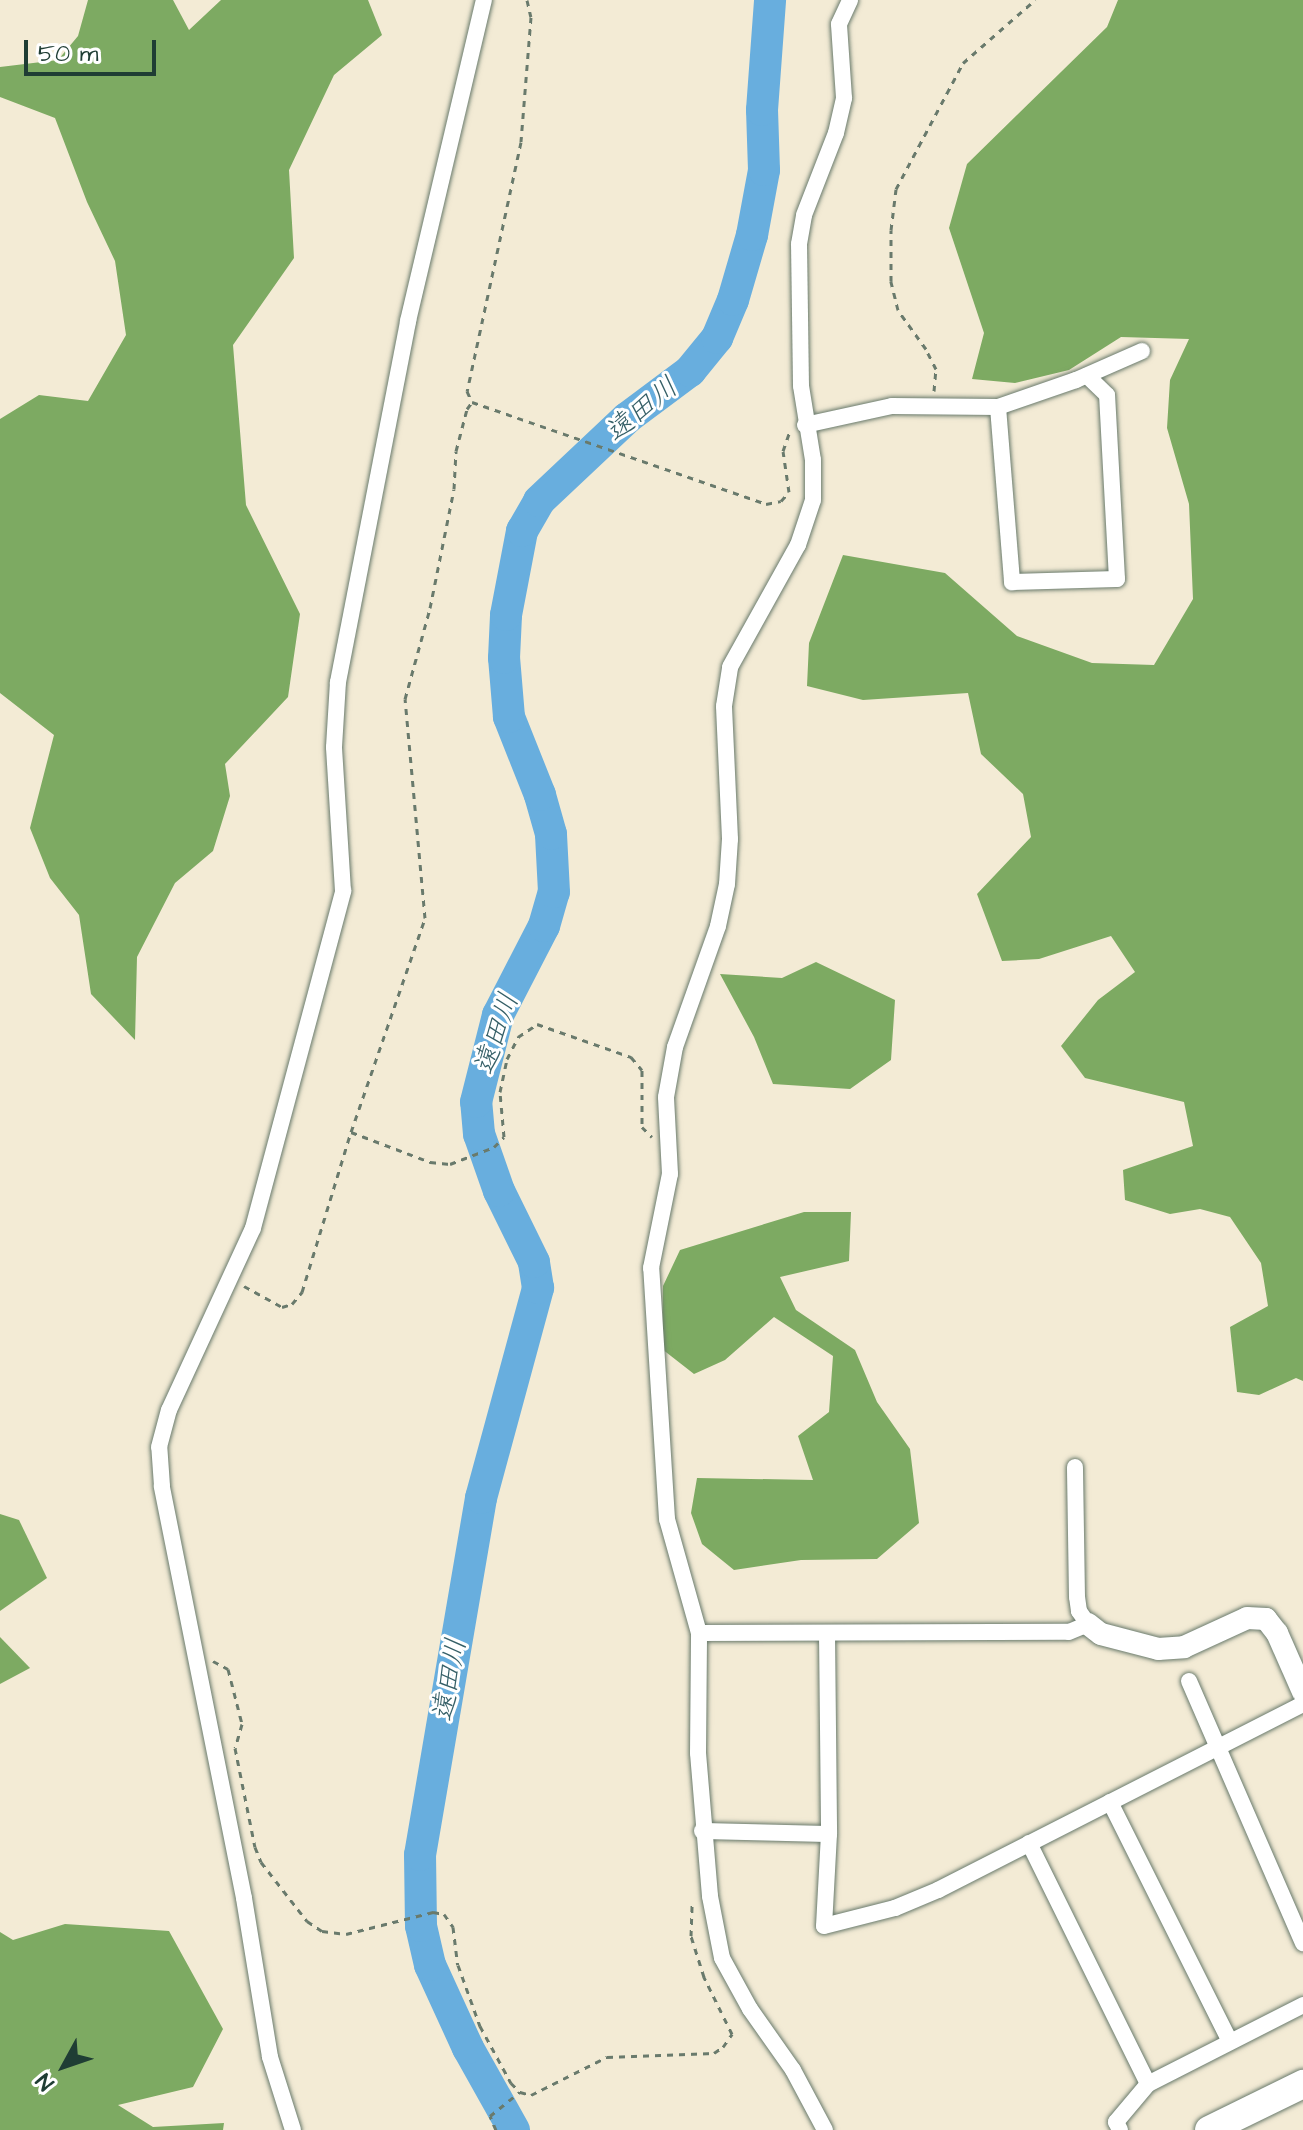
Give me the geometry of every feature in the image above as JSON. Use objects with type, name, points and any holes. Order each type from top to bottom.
[{"type":"highway","points":[[1209,2130],[1303,2084]]},
{"type":"street","points":[[293,2130],[270,2057],[244,1898],[162,1486],[159,1447],[169,1410],[253,1228],[343,891],[334,747],[338,682],[408,321],[484,0]]},
{"type":"street","points":[[825,2130],[793,2070],[750,2009],[722,1958],[702,1831],[698,1753],[699,1633],[667,1519],[651,1268],[670,1174],[666,1097],[675,1047],[718,926],[727,884],[730,839],[724,706],[730,667],[798,545],[813,500],[813,460],[801,386],[799,244],[804,215],[836,133],[844,98],[839,24],[850,0]]},
{"type":"street","points":[[805,425],[866,410],[933,404],[998,407],[1087,376],[1142,351]]},
{"type":"street","points":[[998,407],[1012,582],[1117,579],[1107,395],[1087,376]]},
{"type":"street","points":[[1075,1467],[1077,1597],[1079,1611],[1088,1624],[1101,1634],[1158,1649],[1184,1647],[1247,1618],[1266,1619],[1277,1633],[1303,1692]]},
{"type":"street","points":[[699,1633],[1069,1632],[1088,1624]]},
{"type":"street","points":[[827,1633],[829,1834],[824,1926],[895,1908],[1303,1704]]},
{"type":"street","points":[[1189,1681],[1303,1943]]},
{"type":"street","points":[[1110,1802],[1230,2042]]},
{"type":"street","points":[[702,1831],[829,1834]]},
{"type":"street","points":[[1029,1843],[1148,2084]]},
{"type":"street","points":[[1120,2130],[1116,2122],[1148,2084],[1303,2005]]},
{"type":"path","points":[[527,0],[531,17],[521,142],[467,391],[472,402],[766,504],[781,501],[789,492],[783,451],[788,432],[805,425]]},
{"type":"path","points":[[933,404],[936,369],[926,349],[898,310],[891,281],[891,230],[896,189],[963,63],[1035,0]]},
{"type":"path","points":[[230,1278],[282,1307],[292,1304],[302,1292],[351,1132],[425,918],[405,699],[430,608],[454,489],[456,451],[467,409],[472,402]]},
{"type":"path","points":[[351,1132],[430,1162],[450,1164],[494,1147],[504,1137],[500,1092],[507,1059],[518,1037],[537,1024],[631,1057],[642,1070],[642,1127],[652,1138],[668,1144]]},
{"type":"path","points":[[198,1663],[216,1660],[228,1669],[242,1724],[235,1748],[252,1833],[255,1847],[270,1874],[307,1921],[322,1931],[346,1934],[433,1912],[444,1914],[453,1927],[458,1965],[480,2026],[511,2083],[520,2092],[531,2095],[607,2057],[714,2053],[723,2047],[732,2034],[704,1977],[691,1936],[691,1904],[697,1892],[710,1896]]},
{"type":"path","points":[[496,2130],[490,2116],[520,2092]]},
{"type":"green space","points":[[88,0],[173,0],[189,30],[221,0],[368,0],[382,35],[334,75],[289,170],[294,258],[233,345],[246,505],[300,614],[288,697],[225,764],[230,796],[213,851],[175,883],[137,957],[135,1040],[91,994],[79,915],[50,878],[30,828],[54,735],[0,693],[0,419],[39,395],[88,401],[126,335],[115,261],[87,202],[55,118],[0,97],[0,67],[58,60],[78,36]]},
{"type":"green space","points":[[1118,0],[1303,0],[1303,1381],[1296,1378],[1259,1395],[1237,1392],[1230,1327],[1268,1306],[1261,1263],[1230,1217],[1200,1209],[1170,1214],[1125,1200],[1123,1170],[1193,1146],[1184,1102],[1085,1078],[1061,1046],[1098,1000],[1135,972],[1111,936],[1039,959],[1002,961],[977,894],[1031,837],[1023,794],[981,754],[968,693],[863,700],[807,686],[809,643],[843,555],[945,573],[1017,636],[1092,663],[1154,665],[1193,599],[1189,504],[1167,428],[1170,380],[1189,339],[1121,337],[1069,370],[1015,383],[972,379],[984,333],[949,228],[967,164],[1107,27]]},
{"type":"green space","points":[[816,962],[895,1000],[891,1060],[850,1089],[773,1084],[754,1037],[720,974],[782,978]]},
{"type":"green space","points":[[804,1212],[851,1212],[849,1261],[780,1277],[796,1310],[855,1350],[877,1402],[910,1449],[919,1523],[877,1559],[801,1560],[734,1570],[702,1544],[691,1513],[697,1478],[813,1480],[798,1436],[829,1412],[833,1356],[774,1317],[725,1360],[694,1374],[662,1349],[663,1286],[680,1250]]},
{"type":"green space","points":[[0,1514],[19,1520],[47,1578],[0,1611]]},
{"type":"green space","points":[[0,1637],[30,1668],[0,1684]]},
{"type":"green space","points":[[65,1924],[169,1931],[223,2029],[193,2087],[118,2105],[153,2127],[224,2123],[223,2130],[0,2130],[0,1932],[13,1940]]},
{"type":"waterway","name":"遠田川","points":[[514,2130],[468,2048],[430,1965],[421,1926],[420,1855],[481,1498],[538,1288],[534,1262],[499,1191],[479,1134],[476,1102],[498,1015],[544,926],[554,892],[551,834],[540,795],[509,717],[504,658],[506,615],[522,531],[539,501],[627,418],[690,371],[717,338],[733,300],[752,235],[764,170],[762,110],[770,0]]}]
